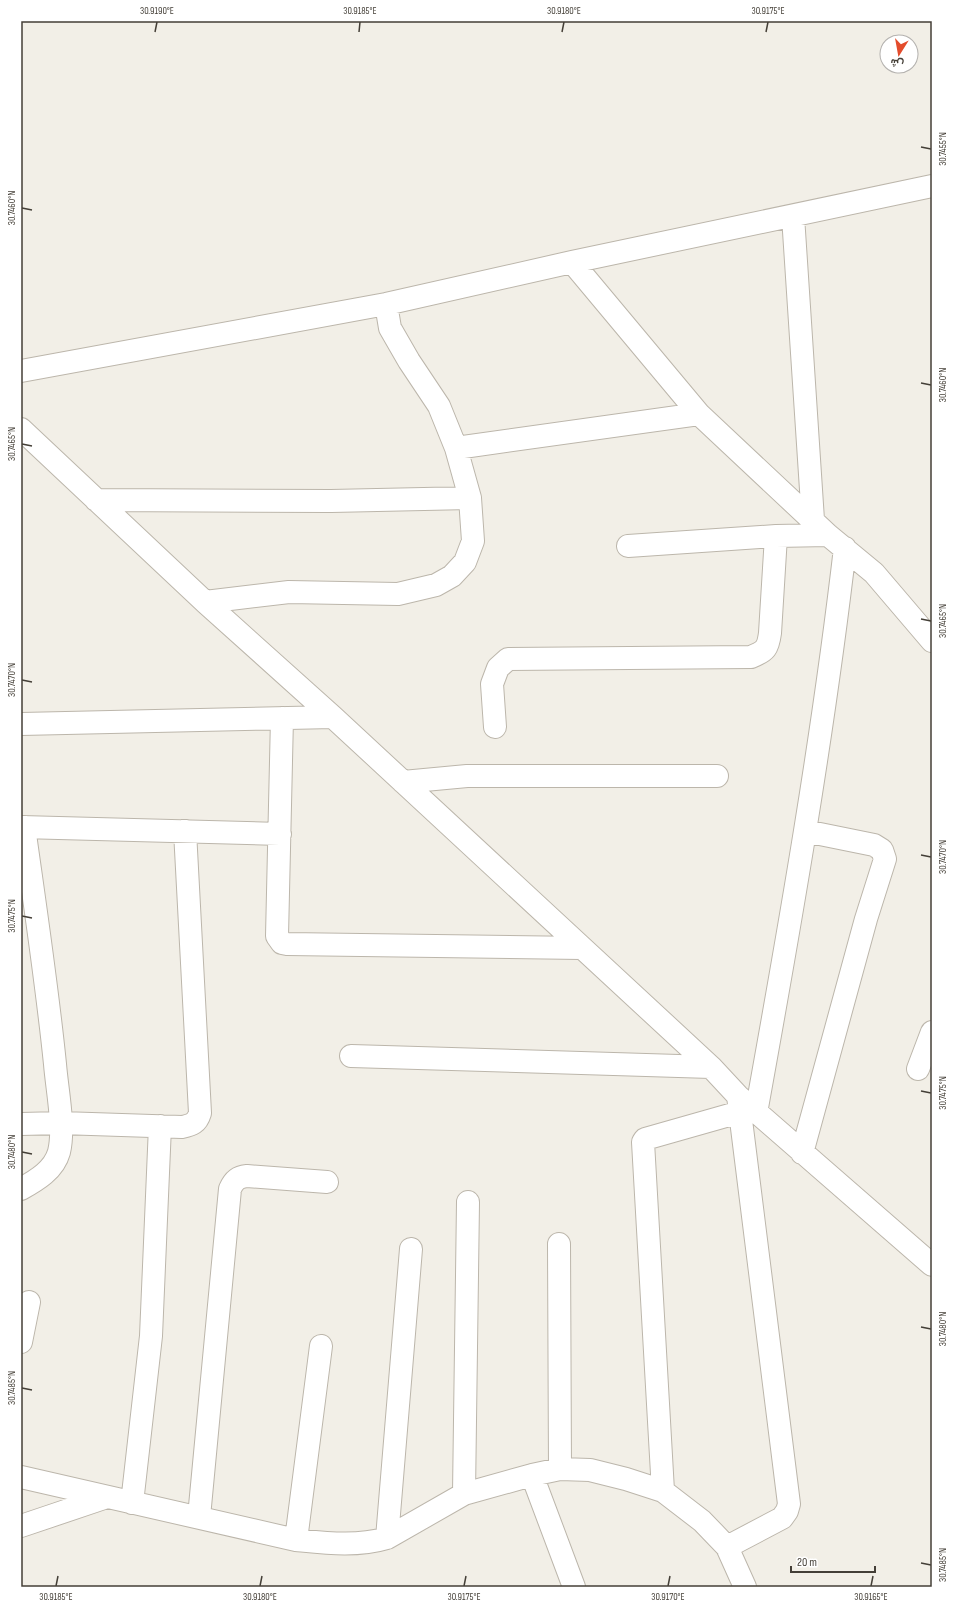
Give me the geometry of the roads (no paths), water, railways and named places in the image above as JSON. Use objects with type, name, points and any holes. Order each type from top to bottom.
[{"type":"street","points":[[21,371],[386,304],[572,262],[932,186]]},
{"type":"street","points":[[793,216],[812,520]]},
{"type":"street","points":[[572,262],[698,414],[828,535],[874,573],[932,641]]},
{"type":"street","points":[[204,602],[289,592],[398,594],[436,585],[452,576],[465,562],[474,541],[470,498],[456,448],[439,406],[409,361],[390,328],[386,304]]},
{"type":"street","points":[[456,448],[698,414]]},
{"type":"street","points":[[21,429],[204,602],[404,782],[711,1067],[745,1107],[802,1153],[932,1265]]},
{"type":"street","points":[[96,500],[331,501],[470,498]]},
{"type":"street","points":[[628,546],[776,536],[828,535]]},
{"type":"street","points":[[495,727],[492,684],[498,668],[508,659],[751,657],[761,653],[768,646],[770,633],[776,536]]},
{"type":"street","points":[[727,1548],[782,1518],[787,1511],[789,1504],[745,1107],[805,830],[845,548]]},
{"type":"street","points":[[21,724],[333,717]]},
{"type":"street","points":[[282,718],[277,936],[282,943],[582,948]]},
{"type":"street","points":[[404,782],[467,776],[717,776]]},
{"type":"street","points":[[21,1189],[39,1179],[50,1168],[58,1152],[61,1123],[48,997],[22,827],[280,834]]},
{"type":"street","points":[[802,1153],[866,919],[885,859],[882,850],[874,845],[805,830]]},
{"type":"street","points":[[21,1124],[61,1123],[182,1127],[191,1125],[198,1120],[200,1112],[185,831]]},
{"type":"street","points":[[918,1069],[932,1032]]},
{"type":"street","points":[[351,1056],[711,1067]]},
{"type":"street","points":[[663,1491],[643,1144],[645,1139],[745,1107]]},
{"type":"street","points":[[132,1502],[151,1336],[160,1126]]},
{"type":"street","points":[[199,1518],[230,1189],[239,1177],[247,1176],[327,1182]]},
{"type":"street","points":[[464,1494],[468,1202]]},
{"type":"street","points":[[559,1244],[560,1469]]},
{"type":"street","points":[[387,1538],[411,1249]]},
{"type":"street","points":[[21,1342],[29,1302]]},
{"type":"street","points":[[296,1540],[321,1346]]},
{"type":"street","points":[[21,1477],[296,1540],[339,1544],[374,1542],[387,1538],[464,1494],[532,1475],[560,1469],[590,1470],[626,1479],[663,1491],[702,1520],[727,1548],[745,1587]]},
{"type":"street","points":[[532,1475],[574,1587]]},
{"type":"street","points":[[21,1526],[108,1497]]}]
